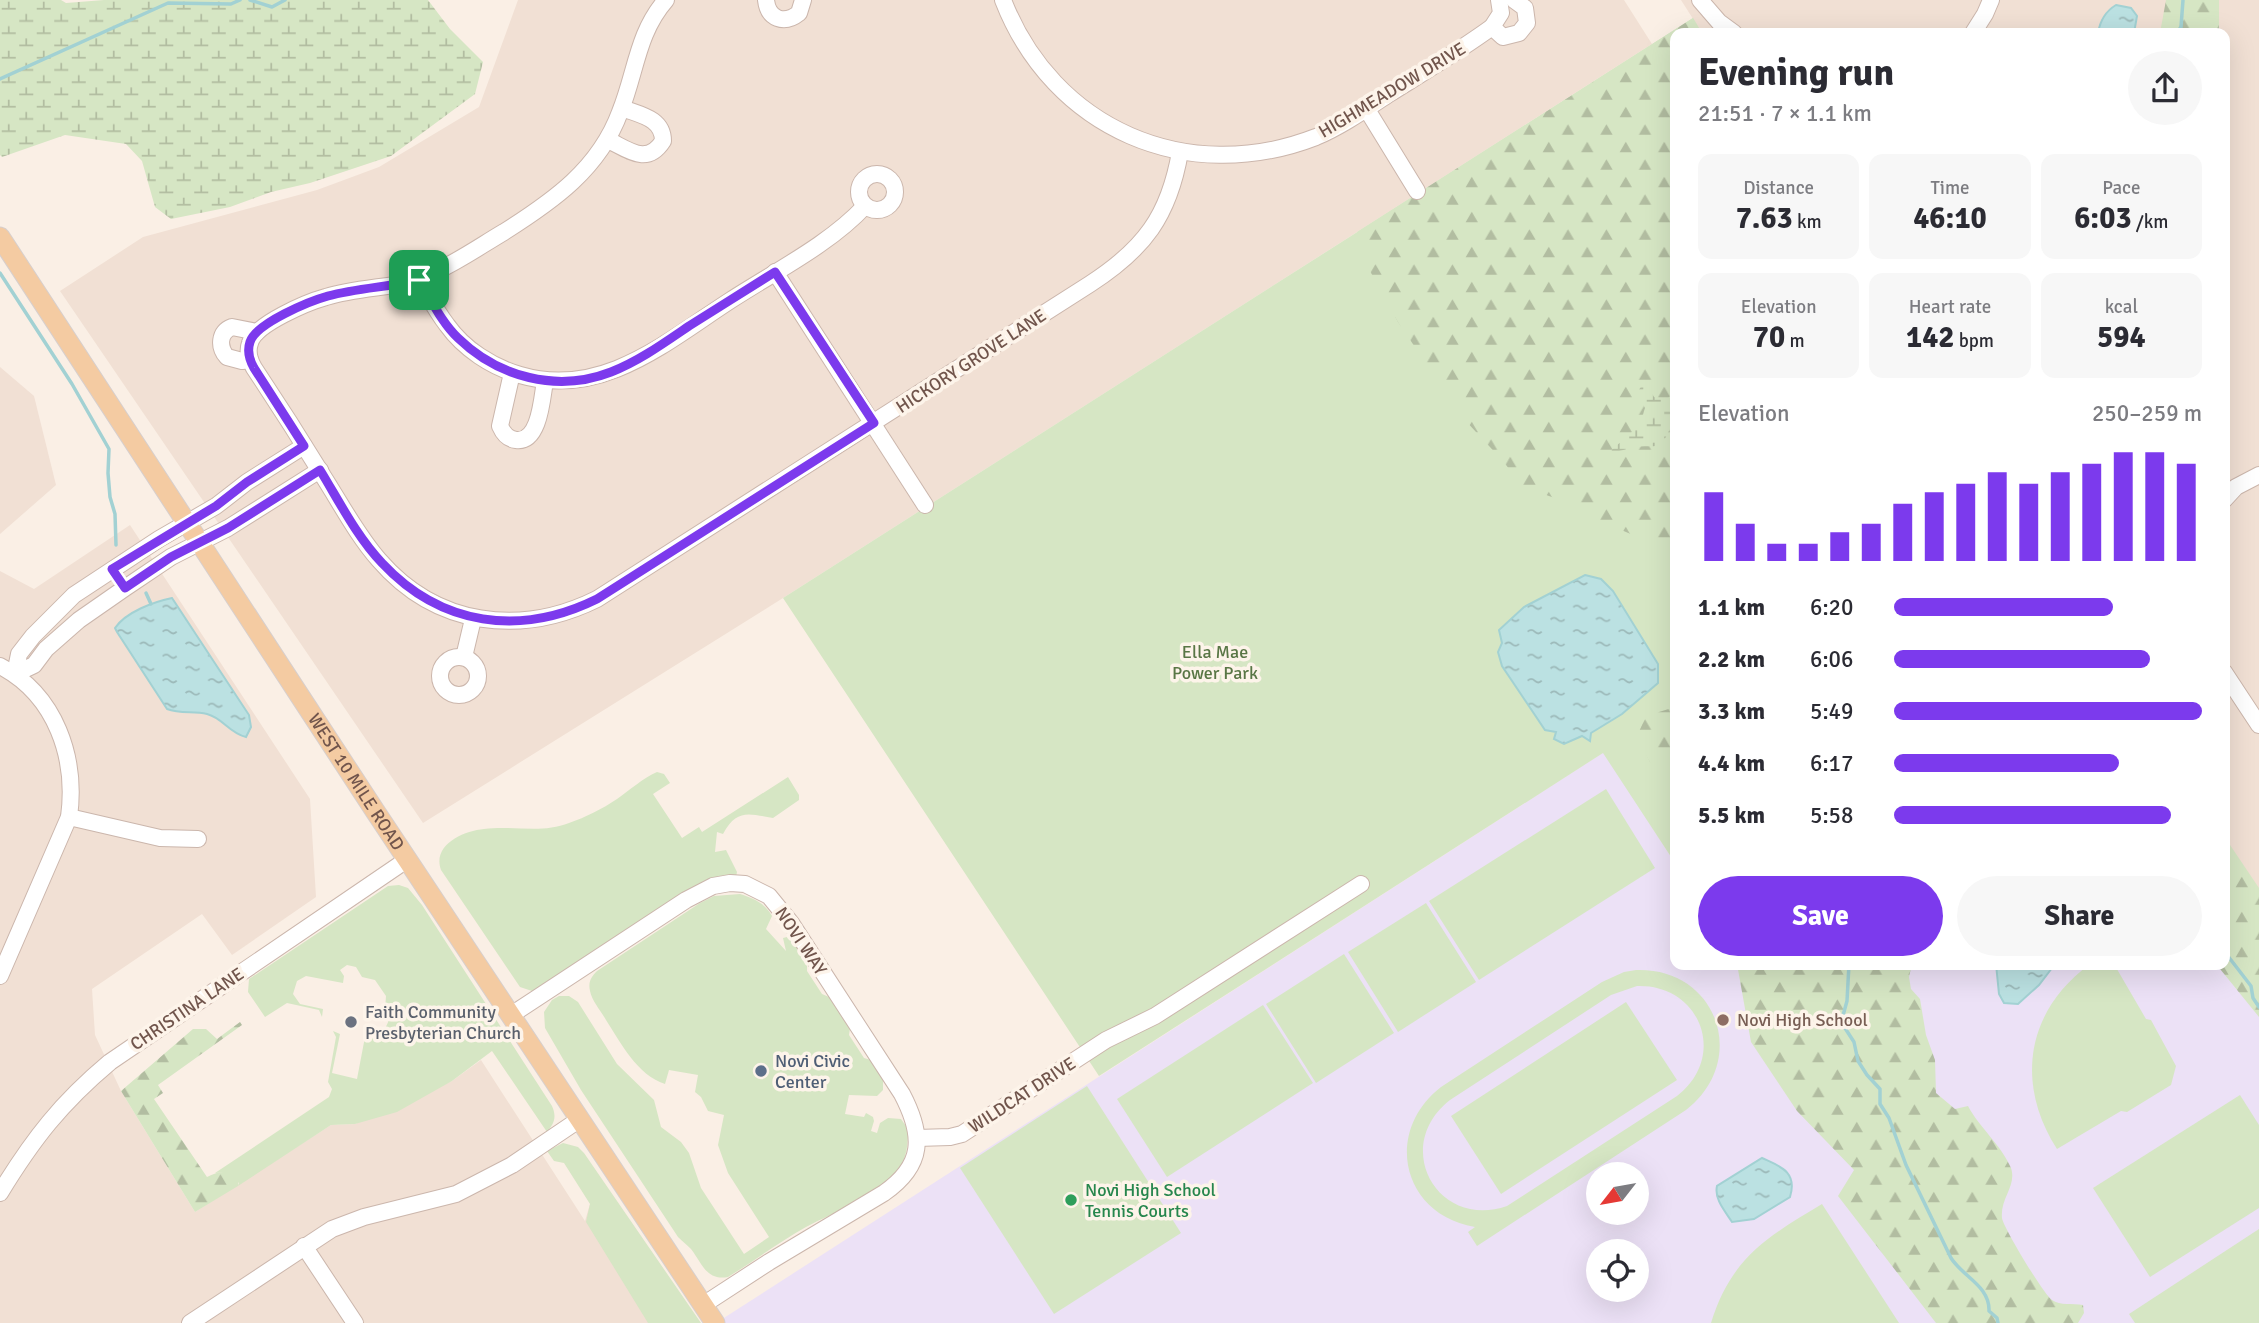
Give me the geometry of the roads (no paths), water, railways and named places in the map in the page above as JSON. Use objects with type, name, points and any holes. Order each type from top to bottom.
[{"type":"main road","name":"WEST 10 MILE ROAD","points":[[0,237],[715,1323]]},
{"type":"street","points":[[250,360],[227,357],[221,347],[221,339],[226,329],[232,327],[253,338],[273,321],[309,302],[328,296],[419,280],[455,262],[555,199],[583,173],[608,140],[622,108],[640,44],[666,0]]},
{"type":"street","points":[[766,0],[771,15],[783,20],[799,13],[803,0]]},
{"type":"street","name":"HIGHMEADOW DRIVE","points":[[1003,0],[1013,25],[1047,75],[1090,114],[1137,140],[1180,152],[1203,155],[1244,155],[1298,143],[1319,135],[1492,27],[1505,3]]},
{"type":"street","points":[[1700,0],[1726,28]]},
{"type":"street","points":[[1976,28],[1991,0]]},
{"type":"street","points":[[1492,27],[1503,37],[1518,33],[1527,23],[1525,8],[1505,3]]},
{"type":"street","points":[[608,140],[647,155],[654,152],[663,141],[662,129],[656,122],[622,108]]},
{"type":"street","points":[[1366,108],[1417,191]]},
{"type":"street","name":"HICKORY GROVE LANE","points":[[253,338],[250,360],[370,549],[398,579],[422,597],[473,619],[537,619],[579,608],[597,599],[1122,262],[1147,237],[1163,212],[1173,185],[1180,152]]},
{"type":"street","points":[[419,280],[446,325],[492,365],[545,381],[586,379],[628,365],[775,272],[840,228],[865,206]]},
{"type":"street","points":[[775,272],[925,505]]},
{"type":"street","points":[[512,373],[500,426],[505,435],[515,440],[528,437],[534,430],[545,381]]},
{"type":"street","points":[[15,674],[19,654],[74,595],[216,506],[247,482],[304,446]]},
{"type":"street","points":[[15,674],[34,664],[46,649],[71,627],[171,557],[320,470]]},
{"type":"street","points":[[2230,494],[2236,487],[2259,475]]},
{"type":"street","points":[[247,482],[262,506]]},
{"type":"street","points":[[112,569],[125,588]]},
{"type":"street","points":[[464,657],[473,619]]},
{"type":"street","points":[[0,666],[15,674],[51,713],[60,731],[72,775],[69,817],[0,976]]},
{"type":"street","points":[[2230,681],[2259,725]]},
{"type":"street","points":[[69,817],[160,838],[198,839]]},
{"type":"street","name":"CHRISTINA LANE","points":[[0,1194],[53,1115],[110,1062],[408,859]]},
{"type":"street","name":"NOVI WAY","points":[[511,1015],[700,892],[713,886],[744,884],[769,896],[791,923],[902,1094],[910,1110],[917,1138]]},
{"type":"street","name":"WILDCAT DRIVE","points":[[917,1138],[950,1138],[962,1134],[1106,1040],[1155,1016],[1361,884]]},
{"type":"street","points":[[190,1323],[332,1229],[353,1220],[446,1198],[469,1189],[512,1165],[580,1119]]},
{"type":"street","points":[[703,1306],[900,1182],[911,1168],[917,1154],[917,1138]]},
{"type":"street","points":[[304,1246],[355,1323]]},
{"type":"water","points":[[2116,5],[2131,8],[2137,16],[2135,28],[2099,28],[2109,10]]},
{"type":"water","points":[[1585,575],[1601,579],[1613,591],[1658,664],[1658,683],[1622,714],[1591,733],[1590,741],[1582,736],[1564,744],[1554,739],[1556,732],[1545,730],[1502,666],[1498,652],[1502,643],[1499,630],[1524,607]]},
{"type":"water","points":[[172,598],[249,715],[251,727],[246,737],[213,716],[167,709],[117,632],[115,628],[120,622],[133,613]]},
{"type":"water","points":[[1997,970],[2050,970],[2018,1004],[2004,1003],[1999,994]]},
{"type":"water","points":[[1762,1158],[1789,1175],[1792,1188],[1790,1197],[1754,1219],[1732,1222],[1719,1200],[1717,1186]]},
{"type":"waterway","points":[[0,79],[168,3],[231,4],[240,0]]},
{"type":"waterway","points":[[250,0],[272,7],[285,0]]},
{"type":"waterway","points":[[2180,28],[2183,0]]},
{"type":"waterway","points":[[0,273],[72,384],[109,449],[108,473],[115,514],[116,545]]},
{"type":"waterway","points":[[146,593],[151,604]]},
{"type":"waterway","points":[[2230,959],[2251,986],[2253,998],[2259,1007]]},
{"type":"waterway","points":[[1849,970],[1847,1001],[1842,1019],[1854,1042],[1858,1061],[1880,1089],[1880,1104],[1889,1118],[1906,1165],[1951,1258],[1981,1288],[1989,1311],[1997,1318],[1998,1323]]},
{"type":"place","name":"Novi High School","points":[[1723,1020]]},
{"type":"place","name":"Faith Community Presbyterian Church","points":[[351,1022]]},
{"type":"place","name":"Novi Civic Center","points":[[761,1071]]},
{"type":"place","name":"Novi High School Tennis Courts","points":[[1071,1200]]},
{"type":"park label","name":"Ella Mae Power Park","points":[[1215,662]]}]
